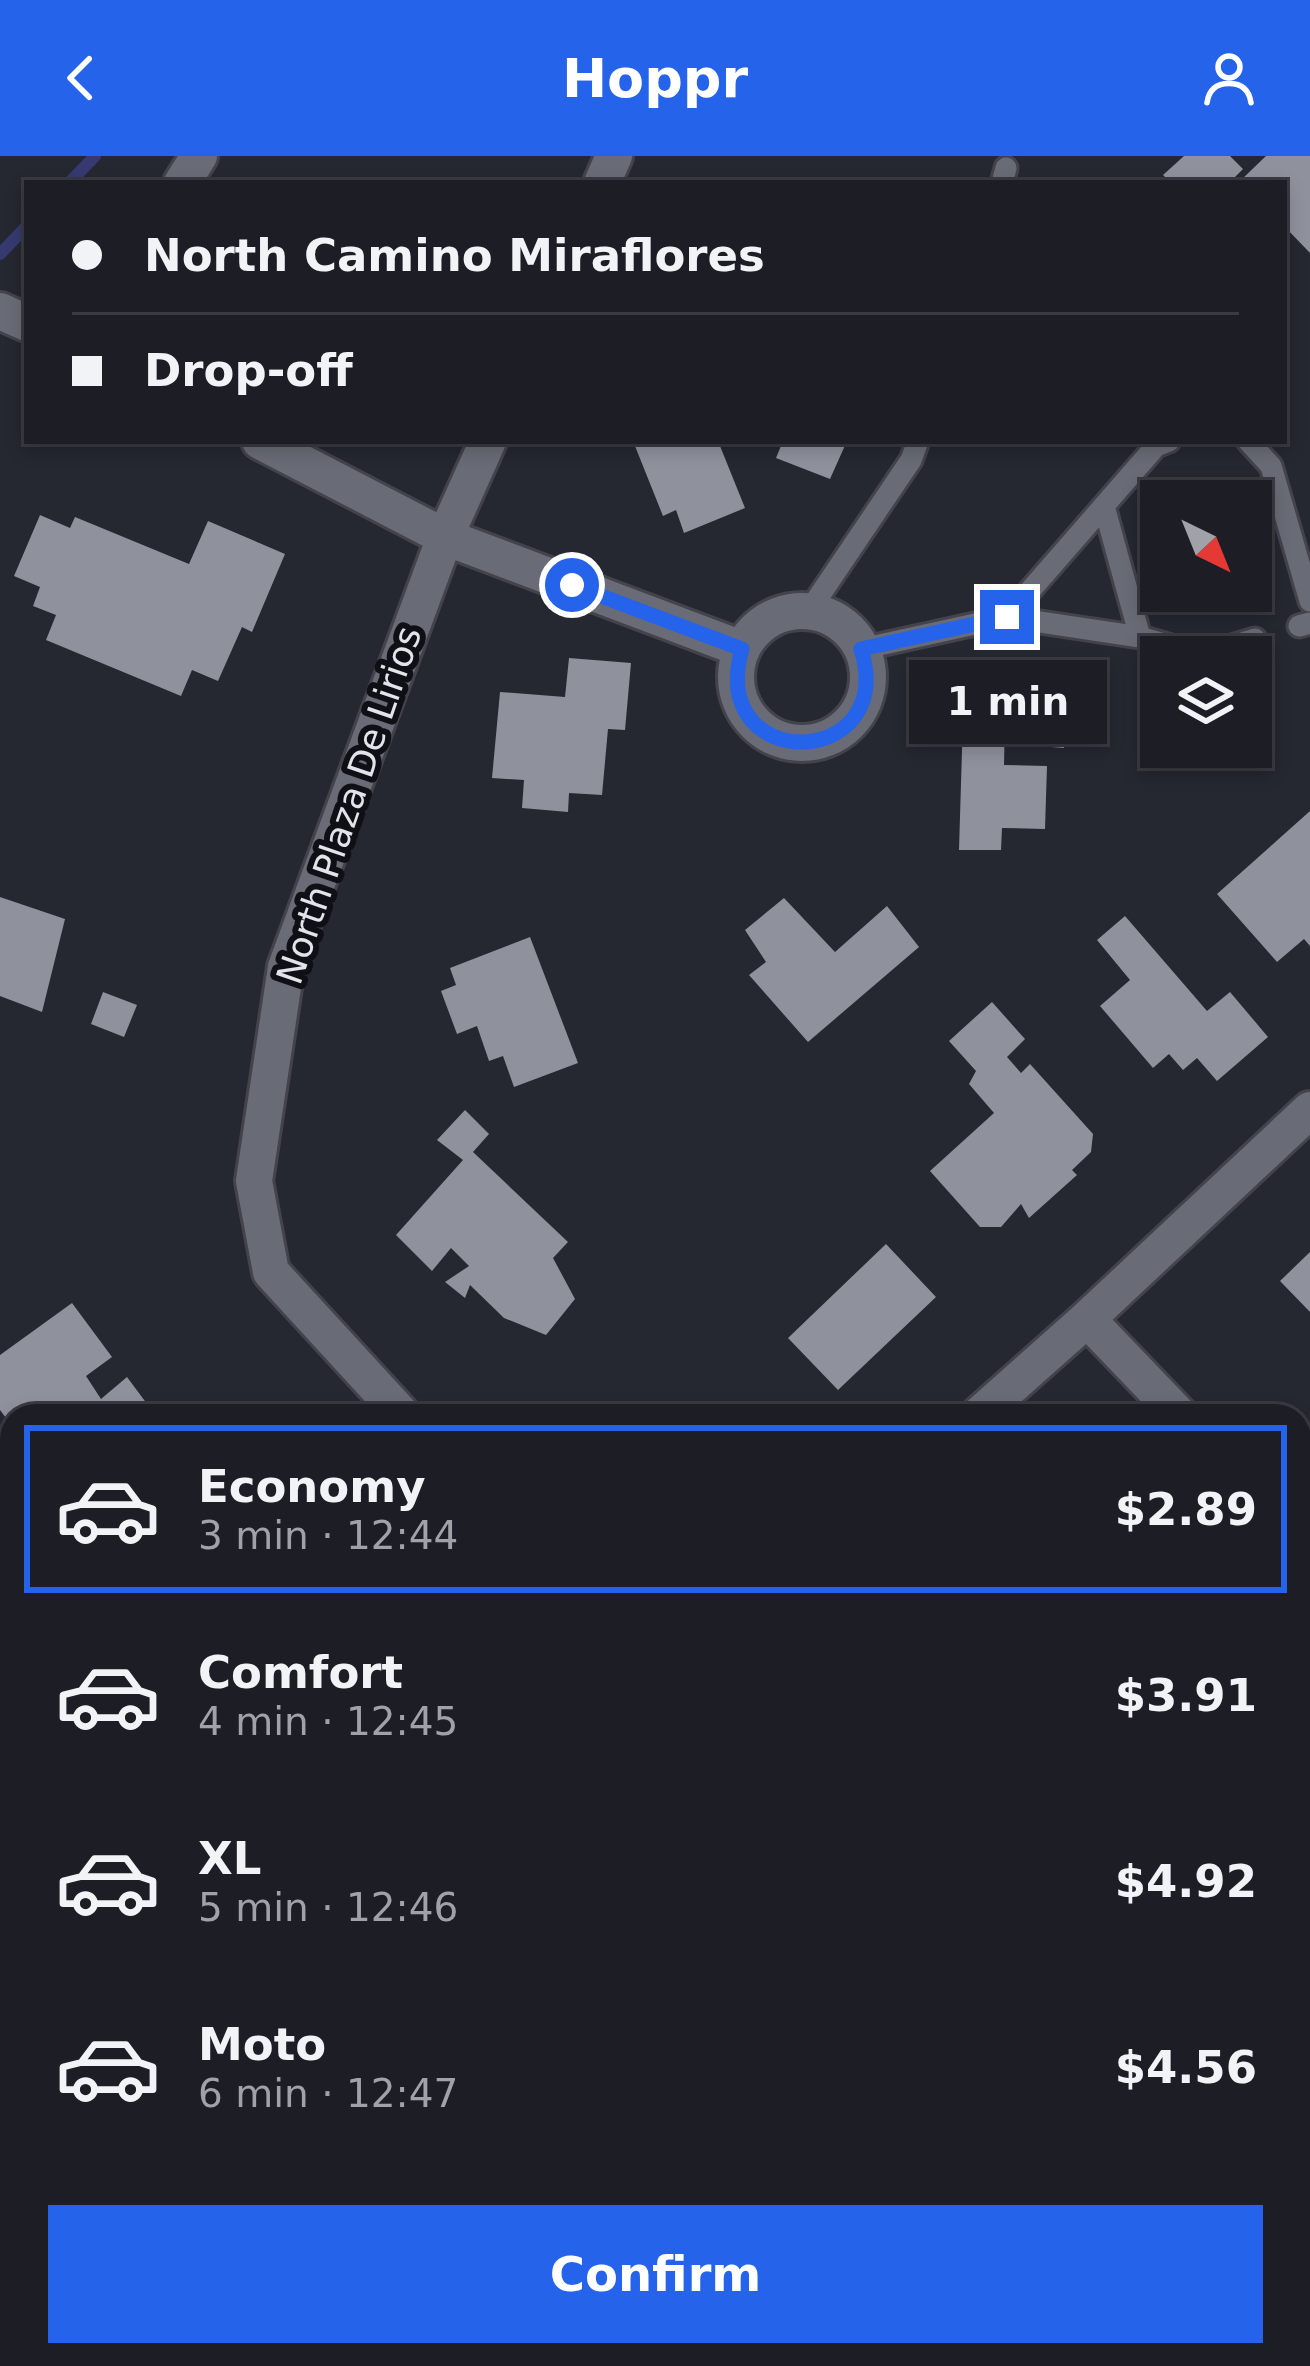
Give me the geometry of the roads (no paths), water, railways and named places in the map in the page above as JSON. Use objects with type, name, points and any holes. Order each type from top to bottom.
[{"type":"street","points":[[266,444],[445,538],[742,649]]},
{"type":"street","name":"North Plaza De Lirios","points":[[392,1404],[271,1272],[254,1181],[286,967],[445,538],[487,444]]},
{"type":"street","points":[[809,611],[831,617],[849,630],[861,649],[868,669],[858,712],[824,740],[802,744],[780,740],[760,729],[746,713],[737,693],[736,670],[753,632],[770,620],[809,611]]},
{"type":"street","points":[[991,1404],[1310,1110]]},
{"type":"street","points":[[1087,1318],[1169,1404]]},
{"type":"lane","points":[[809,611],[911,460],[917,444]]},
{"type":"lane","points":[[1007,617],[1161,444]]},
{"type":"lane","points":[[1251,444],[1271,466],[1310,601]]},
{"type":"lane","points":[[861,649],[1007,617],[1140,637],[1104,506]]},
{"type":"waterway","points":[[72,180],[95,156]]},
{"type":"waterway","points":[[0,254],[24,229]]}]
